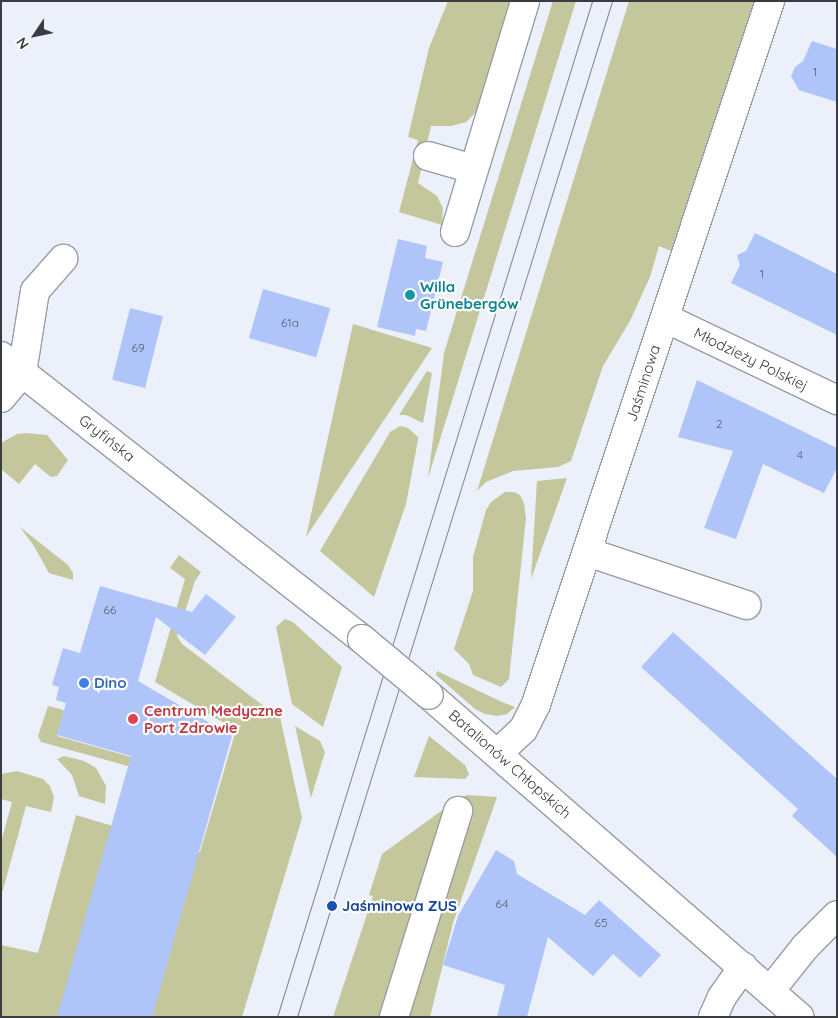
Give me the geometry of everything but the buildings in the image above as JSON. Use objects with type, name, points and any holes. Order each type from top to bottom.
[{"type":"street","points":[[455,232],[525,1]]},
{"type":"street","name":"Jaśminowa","points":[[498,753],[528,724],[770,1]]},
{"type":"street","points":[[428,156],[474,169]]},
{"type":"street","points":[[1,398],[35,291],[63,259]]},
{"type":"street","name":"Młodzieży Polskiej","points":[[665,318],[837,400]]},
{"type":"street","name":"Gryfińska","points":[[12,364],[212,520]]},
{"type":"street","name":"Batalionów Chłopskich","points":[[212,520],[362,639],[498,753],[800,1017]]},
{"type":"street","points":[[587,552],[746,605]]},
{"type":"street","points":[[394,1017],[458,810]]},
{"type":"street","points":[[770,991],[805,947],[837,915]]},
{"type":"street","points":[[713,1017],[722,997],[743,967]]},
{"type":"green space","points":[[448,1],[513,1],[477,111],[466,122],[451,126],[431,126],[418,183],[437,196],[443,208],[442,225],[399,212],[418,140],[408,137],[429,48]]},
{"type":"green space","points":[[553,1],[576,1],[428,478],[444,353]]},
{"type":"green space","points":[[629,1],[756,1],[671,251],[659,246],[650,277],[630,321],[603,366],[571,461],[558,467],[513,471],[486,482],[477,491]]},
{"type":"green space","points":[[353,324],[432,348],[306,537]]},
{"type":"green space","points":[[427,371],[432,373],[423,423],[406,415],[399,415]]},
{"type":"green space","points":[[400,426],[408,428],[418,437],[418,440],[406,504],[374,597],[320,551],[390,432]]},
{"type":"green space","points":[[17,434],[47,435],[68,460],[57,476],[51,477],[35,464],[19,484],[1,469],[1,443]]},
{"type":"green space","points":[[567,478],[531,579],[537,481]]},
{"type":"green space","points":[[505,492],[514,492],[520,495],[524,503],[526,518],[509,679],[501,687],[473,675],[469,664],[454,649],[473,591],[473,557],[486,510],[491,502]]},
{"type":"green space","points":[[20,527],[68,565],[73,573],[73,580],[49,573],[34,546]]},
{"type":"green space","points":[[179,555],[201,572],[195,581],[177,636],[182,644],[274,714],[279,712],[302,818],[242,1017],[1,1017],[1,945],[38,953],[76,815],[200,852],[236,730],[155,682],[185,579],[170,568]]},
{"type":"green space","points":[[285,619],[293,622],[342,667],[323,727],[292,704],[276,627]]},
{"type":"green space","points":[[437,671],[515,707],[507,714],[497,716],[485,714],[475,709],[436,675]]},
{"type":"green space","points":[[48,706],[64,710],[57,736],[131,757],[128,766],[41,742],[38,736]]},
{"type":"green space","points":[[295,726],[320,741],[325,752],[311,798]]},
{"type":"green space","points":[[429,736],[465,765],[469,774],[465,779],[414,777]]},
{"type":"green space","points":[[64,756],[84,761],[96,768],[106,786],[105,804],[79,796],[72,775],[57,759]]},
{"type":"green space","points":[[17,771],[43,779],[50,786],[54,797],[51,812],[26,806],[1,897],[1,842],[12,802],[1,799],[1,774]]},
{"type":"green space","points":[[467,795],[497,797],[453,923],[430,1017],[333,1017],[373,896],[369,895],[382,854],[459,798]]},
{"type":"tram line","points":[[277,1017],[592,1]]},
{"type":"tram line","points":[[297,1017],[612,1]]},
{"type":"place","name":"Willa Grünebergów","points":[[410,295]]},
{"type":"place","name":"Dino","points":[[84,683]]},
{"type":"place","name":"Centrum Medyczne Port Zdrowie","points":[[133,719]]},
{"type":"place","name":"Jaśminowa ZUS","points":[[332,906]]}]
